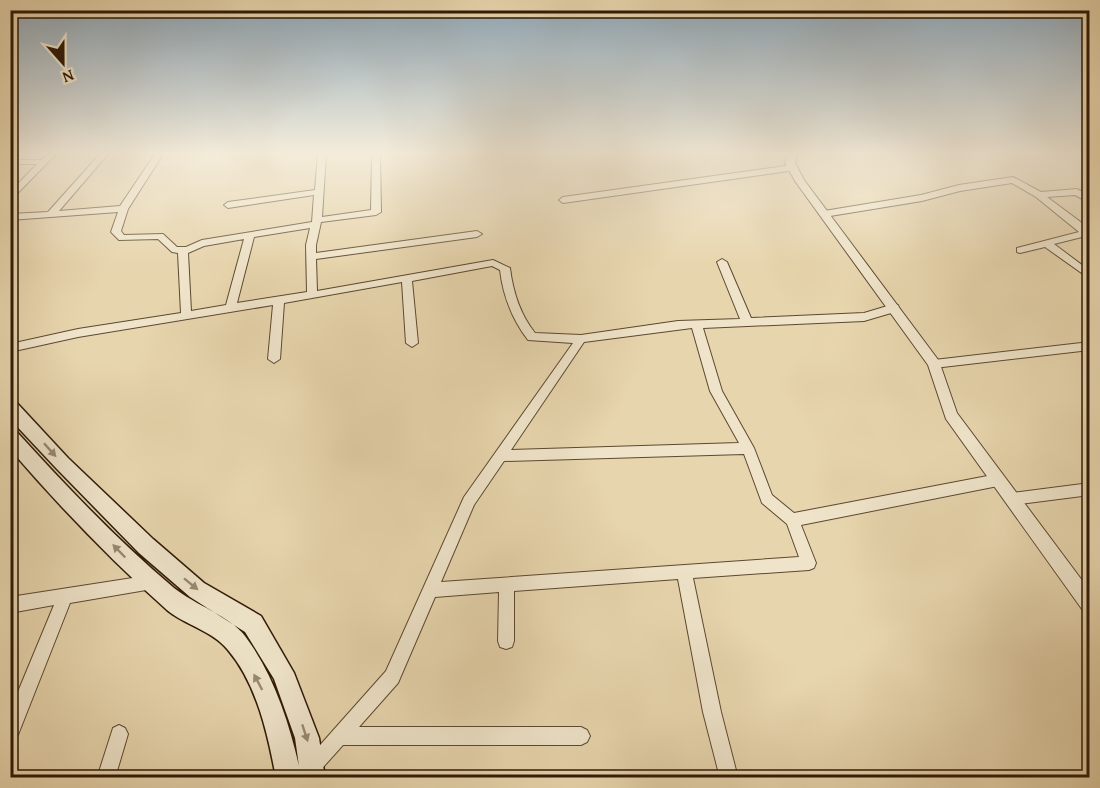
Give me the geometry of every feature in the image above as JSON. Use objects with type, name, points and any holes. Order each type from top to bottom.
[{"type":"main road","points":[[10,407],[62,464],[146,546],[197,590],[253,624],[283,673],[307,738],[313,772]]},
{"type":"main road","points":[[10,436],[44,475],[152,582],[180,607],[235,641],[262,687],[284,751],[290,777]]},
{"type":"street","points":[[52,213],[72,191]]},
{"type":"street","points":[[135,191],[123,209],[116,232],[122,238],[160,236],[174,250],[186,250],[202,243],[376,212],[376,191]]},
{"type":"street","points":[[563,200],[635,191]]},
{"type":"street","points":[[807,191],[934,364],[951,415],[1089,606]]},
{"type":"street","points":[[824,214],[922,198],[949,191]]},
{"type":"street","points":[[1031,191],[1088,232]]},
{"type":"street","points":[[228,205],[318,192],[316,222],[311,245],[312,295]]},
{"type":"street","points":[[1039,195],[1077,192],[1089,200]]},
{"type":"street","points":[[10,217],[123,209]]},
{"type":"street","points":[[1020,250],[1088,232]]},
{"type":"street","points":[[311,257],[477,234]]},
{"type":"street","points":[[231,308],[250,236]]},
{"type":"street","points":[[1048,244],[1089,276]]},
{"type":"street","points":[[186,250],[183,252],[186,315]]},
{"type":"street","points":[[722,262],[747,322]]},
{"type":"street","points":[[10,348],[78,333],[493,263],[505,268],[506,279],[522,325],[532,337],[581,339],[696,324],[864,317],[894,308]]},
{"type":"street","points":[[407,278],[412,343]]},
{"type":"street","points":[[274,359],[279,300]]},
{"type":"street","points":[[430,590],[809,563],[792,520],[767,499],[748,448],[716,391],[696,324]]},
{"type":"street","points":[[290,777],[313,772],[340,736],[392,677],[469,501],[581,339]]},
{"type":"street","points":[[934,364],[1089,346]]},
{"type":"street","points":[[500,456],[748,448]]},
{"type":"street","points":[[792,520],[998,480]]},
{"type":"street","points":[[1012,500],[1089,489]]},
{"type":"street","points":[[684,572],[712,712],[729,777]]},
{"type":"street","points":[[10,605],[152,582]]},
{"type":"street","points":[[506,642],[507,585]]},
{"type":"street","points":[[10,734],[65,596]]},
{"type":"street","points":[[106,777],[119,734]]},
{"type":"street","points":[[340,736],[581,736]]}]
